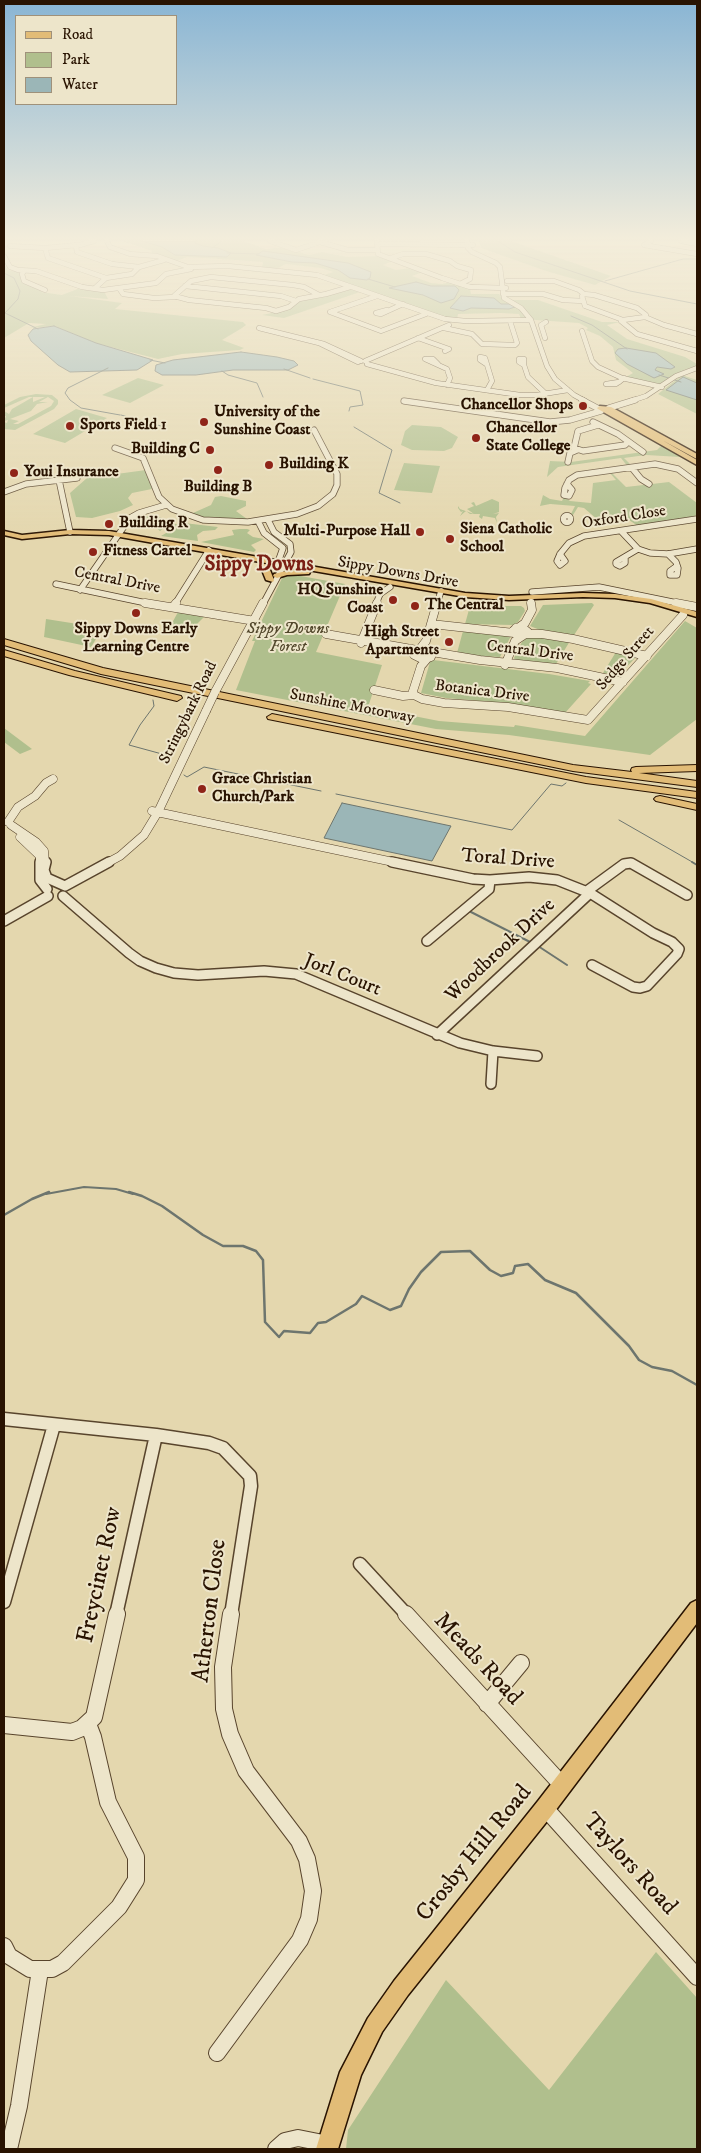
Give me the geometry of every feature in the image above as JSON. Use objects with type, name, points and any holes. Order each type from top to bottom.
[{"type":"highway","name":"Sunshine Motorway","points":[[4,642],[51,658],[130,678],[596,772],[697,784]]},
{"type":"highway","name":"Sunshine Motorway","points":[[4,653],[72,674],[132,688],[481,760],[596,782],[697,795]]},
{"type":"highway","points":[[446,742],[614,768],[649,770],[697,768]]},
{"type":"highway","points":[[481,760],[697,807]]},
{"type":"main road","points":[[605,409],[697,457]]},
{"type":"main road","points":[[605,409],[697,463]]},
{"type":"main road","name":"Sippy Downs Drive","points":[[4,533],[12,536],[26,537],[70,532],[118,537],[207,552],[282,561],[298,566],[482,601],[616,600],[689,610],[697,620]]},
{"type":"main road","name":"Sippy Downs Drive","points":[[4,541],[77,536],[118,537]]},
{"type":"main road","points":[[4,541],[26,537]]},
{"type":"main road","name":"Sippy Downs Drive","points":[[207,552],[264,564],[282,561],[306,572],[390,587],[502,598],[606,595],[689,610],[697,616]]},
{"type":"main road","points":[[264,564],[273,578],[286,573],[306,572]]},
{"type":"main road","name":"Crosby Hill Road","points":[[327,2147],[351,2072],[375,2025],[407,1981],[545,1808],[697,1609]]},
{"type":"street","points":[[312,341],[330,347],[363,362],[447,385],[529,395],[569,391],[605,409]]},
{"type":"street","points":[[363,362],[410,341]]},
{"type":"street","points":[[427,341],[449,350]]},
{"type":"street","points":[[478,341],[482,344],[515,345],[517,341]]},
{"type":"street","points":[[542,341],[560,376],[582,394],[579,397]]},
{"type":"street","points":[[586,341],[594,363],[606,371],[621,380],[662,388]]},
{"type":"street","points":[[663,341],[697,351]]},
{"type":"street","points":[[546,350],[550,372],[569,391],[605,409]]},
{"type":"street","points":[[438,364],[449,372],[450,378],[447,385]]},
{"type":"street","points":[[486,364],[492,381],[487,390]]},
{"type":"street","points":[[524,365],[528,377],[546,394]]},
{"type":"street","points":[[565,421],[429,404],[411,400],[404,401],[545,421],[565,421],[639,399],[662,388],[672,378],[697,368]]},
{"type":"street","points":[[583,416],[612,431],[643,452]]},
{"type":"street","points":[[577,450],[574,448],[578,431],[598,425]]},
{"type":"street","points":[[114,448],[125,450],[142,458],[147,464],[157,494],[166,505],[177,512],[203,520],[229,522],[258,521],[308,510],[327,500],[335,492],[338,481],[337,474],[314,430]]},
{"type":"street","points":[[568,462],[570,453],[577,450],[583,451],[625,445],[628,442]]},
{"type":"street","points":[[567,484],[570,479],[580,474],[651,464],[667,465],[678,469],[697,482]]},
{"type":"street","points":[[632,468],[641,479],[649,484]]},
{"type":"street","points":[[4,494],[16,487],[76,478]]},
{"type":"street","points":[[59,480],[70,532]]},
{"type":"street","points":[[118,537],[134,516],[166,505]]},
{"type":"street","points":[[268,520],[274,532],[290,544],[282,561]]},
{"type":"street","name":"Oxford Close","points":[[560,554],[566,546],[578,538],[697,520]]},
{"type":"street","points":[[258,521],[264,534],[282,546],[284,550],[282,561]]},
{"type":"street","points":[[567,529],[578,538]]},
{"type":"street","points":[[621,531],[638,549],[650,553],[668,554],[697,549]]},
{"type":"street","name":"Central Drive","points":[[118,537],[80,589],[251,621]]},
{"type":"street","points":[[625,557],[638,549]]},
{"type":"street","points":[[174,606],[207,552]]},
{"type":"street","points":[[668,554],[677,566]]},
{"type":"street","name":"Stringybark Road","points":[[47,893],[52,886],[62,885],[120,856],[134,845],[151,825],[155,812],[282,561]]},
{"type":"street","points":[[376,584],[380,594]]},
{"type":"street","points":[[362,642],[380,594],[390,587]]},
{"type":"street","name":"Sippy Downs Drive","points":[[532,592],[599,587],[686,604],[689,610]]},
{"type":"street","points":[[417,653],[426,641],[440,593]]},
{"type":"street","points":[[505,663],[532,610],[531,602]]},
{"type":"street","name":"Sedge Street","points":[[588,720],[689,610]]},
{"type":"street","points":[[431,624],[542,634],[646,656]]},
{"type":"street","points":[[326,635],[417,653]]},
{"type":"street","points":[[414,695],[413,691],[421,666],[430,654],[426,641]]},
{"type":"street","points":[[417,653],[421,666]]},
{"type":"street","name":"Central Drive","points":[[417,653],[565,669],[622,684]]},
{"type":"street","name":"Botanica Drive","points":[[374,690],[403,696],[414,695],[422,699],[444,703],[508,707],[588,720]]},
{"type":"street","points":[[7,826],[18,807],[35,796],[52,779]]},
{"type":"street","name":"Toral Drive","points":[[155,812],[464,877],[490,880],[529,877],[548,878],[573,884],[589,892],[653,933],[675,944],[679,949],[677,954],[647,986],[640,988],[633,987],[592,965]]},
{"type":"street","points":[[7,826],[36,842],[44,852],[46,860],[44,870],[47,878],[62,885],[67,890],[63,896],[53,898],[47,893],[40,880],[40,856],[7,826]]},
{"type":"street","name":"Woodbrook Drive","points":[[437,1035],[589,892],[624,864],[631,863],[687,895]]},
{"type":"street","points":[[427,941],[489,889],[490,880]]},
{"type":"street","points":[[4,921],[47,893]]},
{"type":"street","name":"Jorl Court","points":[[63,896],[129,953],[140,961],[156,968],[174,973],[198,975],[264,971],[296,974],[437,1035],[460,1043],[493,1051],[537,1056]]},
{"type":"street","points":[[491,1084],[493,1051]]},
{"type":"street","name":"Atherton Close","points":[[4,1420],[156,1435],[209,1443],[223,1448],[250,1476],[251,1486],[223,1667],[224,1709],[230,1734],[246,1772],[299,1841],[307,1859],[312,1891],[309,1919],[300,1940],[217,2053]]},
{"type":"street","points":[[4,1602],[54,1425]]},
{"type":"street","name":"Freycinet Row","points":[[88,1724],[94,1717],[97,1706],[156,1435]]},
{"type":"street","name":"Meads Road","points":[[360,1564],[562,1785]]},
{"type":"street","points":[[487,1704],[521,1663]]},
{"type":"street","points":[[4,1725],[72,1732],[88,1724],[93,1736],[108,1802],[136,1857],[136,1880],[119,1906],[63,1963],[52,1970],[30,1969],[9,1956],[4,1946]]},
{"type":"street","name":"Taylors Road","points":[[545,1808],[697,1977]]},
{"type":"street","points":[[9,2149],[19,2106],[40,1970]]},
{"type":"street","points":[[276,2149],[285,2141],[298,2138],[327,2147]]},
{"type":"green space","points":[[91,341],[226,341],[244,348],[240,350],[182,354],[158,359]]},
{"type":"green space","points":[[606,341],[635,341],[685,357],[697,364],[697,366],[684,370],[658,385],[626,377],[633,373],[616,360],[613,347]]},
{"type":"green space","points":[[682,375],[697,380],[697,414],[658,394]]},
{"type":"green space","points":[[138,378],[164,385],[130,403],[102,395]]},
{"type":"green space","points":[[36,394],[52,395],[58,400],[58,404],[54,409],[15,430],[4,429],[4,422],[7,423],[8,420],[4,421],[6,416],[4,416],[4,411],[9,414],[12,409],[33,397],[4,408],[4,405],[20,397]],"holes":[[[33,397],[45,397],[33,402]],[[48,397],[54,401],[51,406],[18,424],[13,424],[19,421],[10,419],[31,411],[37,404],[48,402],[39,402]]]},
{"type":"green space","name":"Sports Field 1","points":[[76,409],[107,418],[65,443],[33,434]]},
{"type":"green space","points":[[412,425],[441,427],[458,437],[452,448],[444,451],[412,450],[401,445],[405,431]]},
{"type":"green space","points":[[662,445],[680,457],[646,455],[624,458],[632,466],[628,467],[621,458],[558,467],[547,477],[550,461],[571,462],[657,450]]},
{"type":"green space","points":[[404,463],[440,466],[432,493],[394,490]]},
{"type":"green space","points":[[146,470],[152,489],[132,493],[128,498],[133,505],[120,511],[92,518],[76,517],[70,493],[87,478]]},
{"type":"green space","points":[[609,472],[626,487],[669,482],[697,503],[697,515],[680,521],[638,526],[623,516],[598,520],[584,508],[578,507],[573,515],[571,514],[575,506],[550,504],[540,506],[543,495],[550,499],[562,501],[564,497],[570,501],[591,503],[593,483],[616,480]]},
{"type":"green space","points":[[221,496],[246,501],[246,506],[236,511],[247,519],[244,521],[200,517],[193,513],[211,505],[215,497]]},
{"type":"green space","points":[[492,499],[499,502],[499,512],[493,514],[499,513],[496,517],[497,523],[495,518],[483,516],[482,519],[479,517],[480,514],[474,514],[467,509],[474,506],[471,503],[474,502],[476,506]]},
{"type":"green space","points":[[458,506],[460,509],[466,511],[460,516],[463,511],[461,512]]},
{"type":"green space","points":[[135,517],[159,517],[178,525],[184,523],[218,527],[215,530],[203,531],[197,535],[198,541],[161,536],[173,529],[164,528],[160,531],[154,526],[136,524]]},
{"type":"green space","points":[[232,530],[250,530],[247,533],[253,537],[264,539],[251,545],[256,550],[254,552],[201,542],[234,535]]},
{"type":"green space","name":"Sippy Downs Forest","points":[[295,575],[345,584],[316,652],[382,665],[368,707],[439,721],[514,727],[515,725],[585,736],[685,621],[697,628],[697,719],[650,755],[509,735],[436,729],[236,690],[255,641],[252,641],[283,576]]},
{"type":"green space","points":[[592,603],[594,605],[574,635],[540,630],[530,626],[543,605]]},
{"type":"green space","points":[[470,606],[521,606],[525,611],[518,622],[513,625],[465,624]]},
{"type":"green space","points":[[178,612],[204,617],[196,625],[190,624],[189,626],[194,627],[193,629],[171,625]]},
{"type":"green space","points":[[46,619],[103,628],[91,647],[44,637]]},
{"type":"green space","points":[[463,631],[511,636],[500,657],[480,656],[457,653]]},
{"type":"green space","points":[[528,637],[570,641],[556,664],[515,660],[514,658],[522,642]]},
{"type":"green space","points":[[616,652],[634,656],[635,658],[619,675],[603,673]]},
{"type":"green space","points":[[433,660],[549,674],[590,681],[588,683],[591,684],[565,713],[514,704],[446,698],[421,693],[430,662]]},
{"type":"green space","points":[[4,728],[32,749],[20,754],[4,742]]},
{"type":"green space","points":[[656,1952],[697,1998],[697,2149],[346,2149],[348,2130],[446,1980],[549,2090]]},
{"type":"water","points":[[32,341],[92,341],[153,360],[137,370],[70,372],[58,365]]},
{"type":"water","points":[[626,348],[656,353],[675,367],[671,369],[657,367],[655,370],[664,374],[654,378],[627,364],[615,353],[618,349]]},
{"type":"water","points":[[241,352],[277,357],[294,361],[298,365],[288,370],[233,370],[196,375],[162,375],[155,371],[156,365],[173,360]]},
{"type":"water","points":[[683,377],[697,383],[697,400],[666,390]]},
{"type":"water","points":[[342,803],[451,826],[432,861],[324,838]]},
{"type":"waterway","points":[[616,341],[627,349]]},
{"type":"waterway","points":[[150,360],[165,363]]},
{"type":"waterway","points":[[108,368],[68,388],[65,393],[70,400],[81,408],[120,415]]},
{"type":"waterway","points":[[284,369],[310,378]]},
{"type":"waterway","points":[[222,371],[228,375],[257,383],[263,397]]},
{"type":"waterway","points":[[659,375],[681,382]]},
{"type":"waterway","points":[[313,379],[360,391],[363,405],[350,407],[349,411]]},
{"type":"waterway","points":[[121,415],[161,426]]},
{"type":"waterway","points":[[354,427],[392,450],[379,493],[400,503]]},
{"type":"waterway","points":[[153,700],[154,706],[140,725],[129,745],[162,754],[170,760]]},
{"type":"waterway","points":[[184,775],[187,777],[204,767],[321,791]]},
{"type":"waterway","points":[[336,794],[512,830],[551,784],[562,786],[566,783]]},
{"type":"waterway","points":[[619,820],[694,863]]},
{"type":"waterway","points":[[692,862],[697,865]]},
{"type":"waterway","points":[[469,911],[532,943]]},
{"type":"waterway","points":[[538,946],[567,965]]},
{"type":"waterway","points":[[46,1194],[84,1187],[116,1189],[133,1194]]},
{"type":"waterway","points":[[4,1215],[32,1199],[49,1192]]},
{"type":"waterway","points":[[129,1192],[162,1206],[203,1235],[223,1246],[243,1246],[256,1251],[263,1260],[265,1322],[279,1337],[284,1331],[310,1333],[318,1323],[326,1322],[356,1304],[362,1296],[390,1310],[401,1306],[409,1289],[421,1272],[441,1252],[470,1251],[490,1270],[501,1276],[513,1273],[515,1266],[528,1264],[545,1280],[576,1293],[629,1346],[639,1360],[652,1367],[672,1371],[697,1385]]},
{"type":"place","name":"Chancellor Shops","points":[[583,406]]},
{"type":"place","name":"University of the Sunshine Coast","points":[[204,422]]},
{"type":"place","name":"Sports Field 1","points":[[70,426]]},
{"type":"place","name":"Chancellor State College","points":[[476,438]]},
{"type":"place","name":"Building C","points":[[210,450]]},
{"type":"place","name":"Building K","points":[[269,465]]},
{"type":"place","name":"Building B","points":[[218,470]]},
{"type":"place","name":"Youi Insurance","points":[[14,473]]},
{"type":"place","name":"Building R","points":[[109,524]]},
{"type":"place","name":"Multi-Purpose Hall","points":[[420,532]]},
{"type":"place","name":"Siena Catholic School","points":[[450,539]]},
{"type":"place","name":"Fitness Cartel","points":[[93,552]]},
{"type":"place","name":"HQ Sunshine Coast","points":[[393,600]]},
{"type":"place","name":"The Central","points":[[415,606]]},
{"type":"place","name":"Sippy Downs Early Learning Centre","points":[[136,613]]},
{"type":"place","name":"High Street Apartments","points":[[449,642]]},
{"type":"place","name":"Grace Christian Church/Park","points":[[202,789]]},
{"type":"district","name":"Sippy Downs","points":[[259,566]]}]
